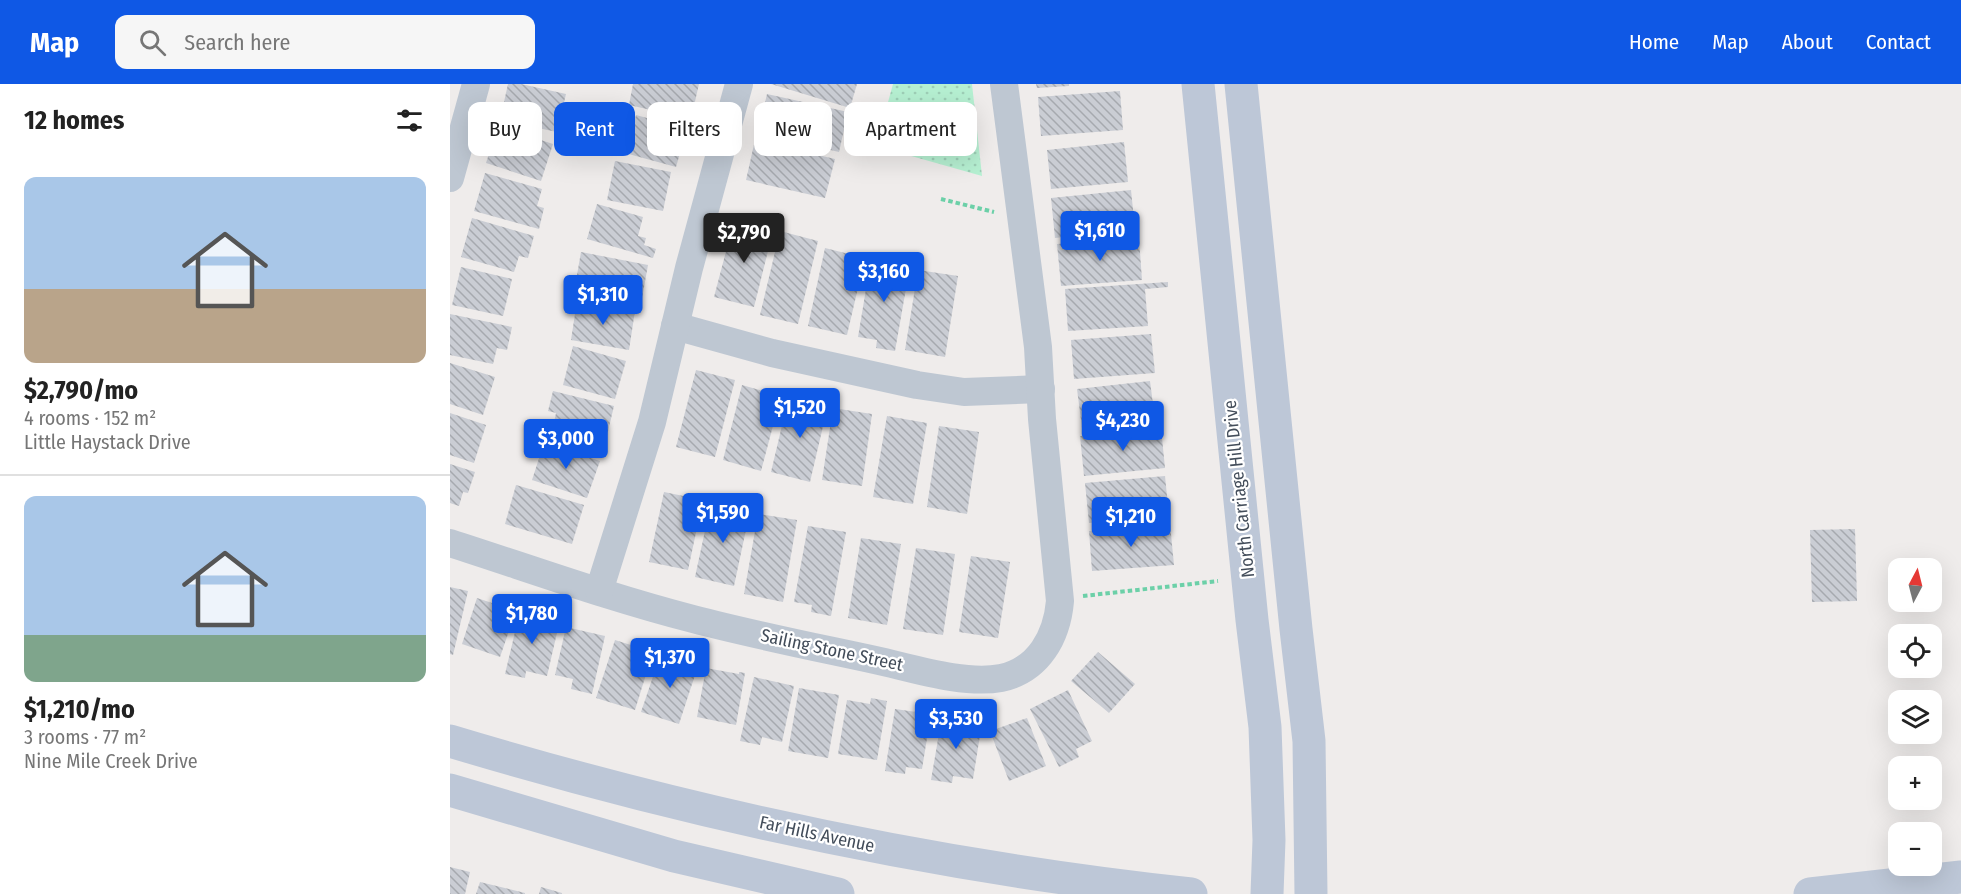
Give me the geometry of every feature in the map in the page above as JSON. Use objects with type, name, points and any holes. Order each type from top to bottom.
[{"type":"street","points":[[450,178],[476,84]]},
{"type":"street","points":[[599,591],[649,431],[689,268],[739,84]]},
{"type":"street","points":[[675,326],[772,353],[925,387],[974,392],[1041,390],[1038,347],[1004,84]]},
{"type":"street","name":"North Carriage Hill Drive","points":[[1198,84],[1252,620],[1265,727],[1269,840],[1267,894]]},
{"type":"street","points":[[1241,84],[1306,710],[1310,782],[1311,894]]},
{"type":"street","name":"Sailing Stone Street","points":[[450,543],[653,608],[733,629],[968,678],[993,678],[1015,673],[1028,666],[1049,643],[1055,628],[1060,601],[1041,390]]},
{"type":"street","name":"Far Hills Avenue","points":[[450,741],[636,793],[861,844],[1025,873],[1191,894]]},
{"type":"street","points":[[450,790],[674,856],[838,894]]},
{"type":"street","points":[[1810,894],[1961,877]]},
{"type":"path","points":[[941,199],[998,213]]},
{"type":"path","points":[[1083,597],[1218,581]]},
{"type":"green space","points":[[893,84],[972,84],[974,102],[888,102]]},
{"type":"green space","points":[[977,130],[982,176],[911,156],[977,156]]},
{"type":"building","points":[[508,84],[521,84],[566,94],[564,102],[554,102],[554,131],[542,129],[542,102],[504,102]]},
{"type":"building","points":[[633,84],[699,84],[695,102],[647,102],[647,109],[635,106],[635,102],[630,102]]},
{"type":"building","points":[[771,84],[857,84],[852,102],[844,102],[844,106]]},
{"type":"building","points":[[1036,84],[1069,84],[1069,86],[1037,88]]},
{"type":"building","points":[[1120,91],[1123,130],[1041,136],[1038,97]]},
{"type":"building","points":[[767,94],[803,102],[765,102]]},
{"type":"building","points":[[832,108],[844,111],[844,130],[839,152],[832,150]]},
{"type":"building","points":[[636,115],[647,118],[647,156],[679,156],[676,167],[635,156]]},
{"type":"building","points":[[542,140],[553,144],[541,181],[486,163],[488,156],[542,156]]},
{"type":"building","points":[[1124,142],[1128,182],[1051,189],[1047,150]]},
{"type":"building","points":[[754,144],[754,156],[822,156],[835,159],[825,198],[746,180]]},
{"type":"building","points":[[615,161],[671,172],[663,211],[607,200]]},
{"type":"building","points":[[485,173],[542,189],[537,206],[544,208],[539,229],[474,211]]},
{"type":"building","points":[[1131,190],[1135,229],[1055,238],[1051,198]]},
{"type":"building","points":[[597,204],[643,217],[638,236],[646,238],[644,245],[656,249],[653,258],[587,239]]},
{"type":"building","points":[[472,218],[534,236],[528,258],[519,256],[514,272],[461,257]]},
{"type":"building","points":[[734,221],[773,231],[754,307],[714,297]]},
{"type":"building","points":[[780,231],[818,241],[798,324],[760,315]]},
{"type":"building","points":[[1139,238],[1142,280],[1061,286],[1057,244]]},
{"type":"building","points":[[825,248],[865,258],[847,335],[808,326]]},
{"type":"building","points":[[581,252],[648,265],[641,304],[574,292]]},
{"type":"building","points":[[871,259],[910,266],[895,351],[876,348],[877,340],[858,337]]},
{"type":"building","points":[[461,267],[512,279],[503,316],[452,305]]},
{"type":"building","points":[[918,270],[958,276],[945,357],[905,350]]},
{"type":"building","points":[[1168,282],[1168,287],[1145,289],[1148,326],[1068,331],[1065,289]]},
{"type":"building","points":[[577,301],[635,311],[629,350],[571,340]]},
{"type":"building","points":[[450,314],[512,327],[507,350],[497,348],[493,364],[450,355]]},
{"type":"building","points":[[1151,334],[1155,373],[1074,379],[1071,340]]},
{"type":"building","points":[[573,346],[626,361],[615,399],[563,385]]},
{"type":"building","points":[[450,363],[495,377],[483,415],[450,404]]},
{"type":"building","points":[[696,370],[735,380],[715,457],[676,447]]},
{"type":"building","points":[[1150,381],[1155,420],[1082,428],[1077,389]]},
{"type":"building","points":[[742,385],[781,396],[761,471],[723,460]]},
{"type":"building","points":[[553,391],[614,406],[605,444],[552,432],[556,413],[548,411]]},
{"type":"building","points":[[789,396],[828,405],[810,482],[771,472]]},
{"type":"building","points":[[833,408],[872,414],[862,486],[822,480]]},
{"type":"building","points":[[450,413],[486,425],[474,463],[450,455]]},
{"type":"building","points":[[887,416],[927,423],[913,504],[873,497]]},
{"type":"building","points":[[939,426],[979,432],[967,514],[927,507]]},
{"type":"building","points":[[1161,428],[1165,468],[1084,476],[1080,436]]},
{"type":"building","points":[[544,443],[600,461],[587,498],[532,480]]},
{"type":"building","points":[[450,464],[475,472],[468,493],[463,492],[459,506],[450,503]]},
{"type":"building","points":[[1165,476],[1169,516],[1089,523],[1085,483]]},
{"type":"building","points":[[516,485],[584,505],[572,544],[505,524]]},
{"type":"building","points":[[664,492],[703,500],[688,570],[649,562]]},
{"type":"building","points":[[711,503],[750,511],[734,586],[695,577]]},
{"type":"building","points":[[758,514],[797,520],[783,602],[744,594]]},
{"type":"building","points":[[1170,524],[1174,565],[1092,571],[1089,531]]},
{"type":"building","points":[[808,526],[846,532],[831,616],[811,612],[812,605],[794,602]]},
{"type":"building","points":[[1855,529],[1857,601],[1812,602],[1810,530]]},
{"type":"building","points":[[861,538],[901,544],[887,625],[848,618]]},
{"type":"building","points":[[916,548],[955,554],[943,635],[903,629]]},
{"type":"building","points":[[971,556],[1010,562],[998,638],[959,632]]},
{"type":"building","points":[[450,587],[468,591],[453,655],[450,654]]},
{"type":"building","points":[[477,598],[516,611],[500,657],[462,644]]},
{"type":"building","points":[[520,611],[560,620],[547,676],[526,671],[525,678],[505,674]]},
{"type":"building","points":[[566,627],[605,636],[592,694],[571,689],[573,679],[555,675]]},
{"type":"building","points":[[615,640],[653,652],[635,710],[596,698]]},
{"type":"building","points":[[1098,652],[1135,684],[1109,713],[1071,681]]},
{"type":"building","points":[[661,653],[698,666],[679,724],[641,712]]},
{"type":"building","points":[[706,668],[745,673],[736,725],[697,717]]},
{"type":"building","points":[[754,677],[794,686],[782,742],[762,737],[760,745],[740,741]]},
{"type":"building","points":[[799,688],[839,695],[828,758],[788,751]]},
{"type":"building","points":[[1068,690],[1092,741],[1076,749],[1079,757],[1059,767],[1030,709]]},
{"type":"building","points":[[871,698],[887,701],[877,760],[838,754],[847,700],[870,704]]},
{"type":"building","points":[[895,709],[931,714],[922,769],[906,767],[905,774],[885,771]]},
{"type":"building","points":[[942,716],[982,723],[973,779],[953,776],[952,783],[931,780]]},
{"type":"building","points":[[1027,718],[1046,766],[1009,781],[990,731]]},
{"type":"building","points":[[450,867],[470,872],[465,894],[450,894]]},
{"type":"building","points":[[480,882],[525,893],[525,894],[476,894]]},
{"type":"building","points":[[541,887],[562,893],[562,894],[539,894]]}]
